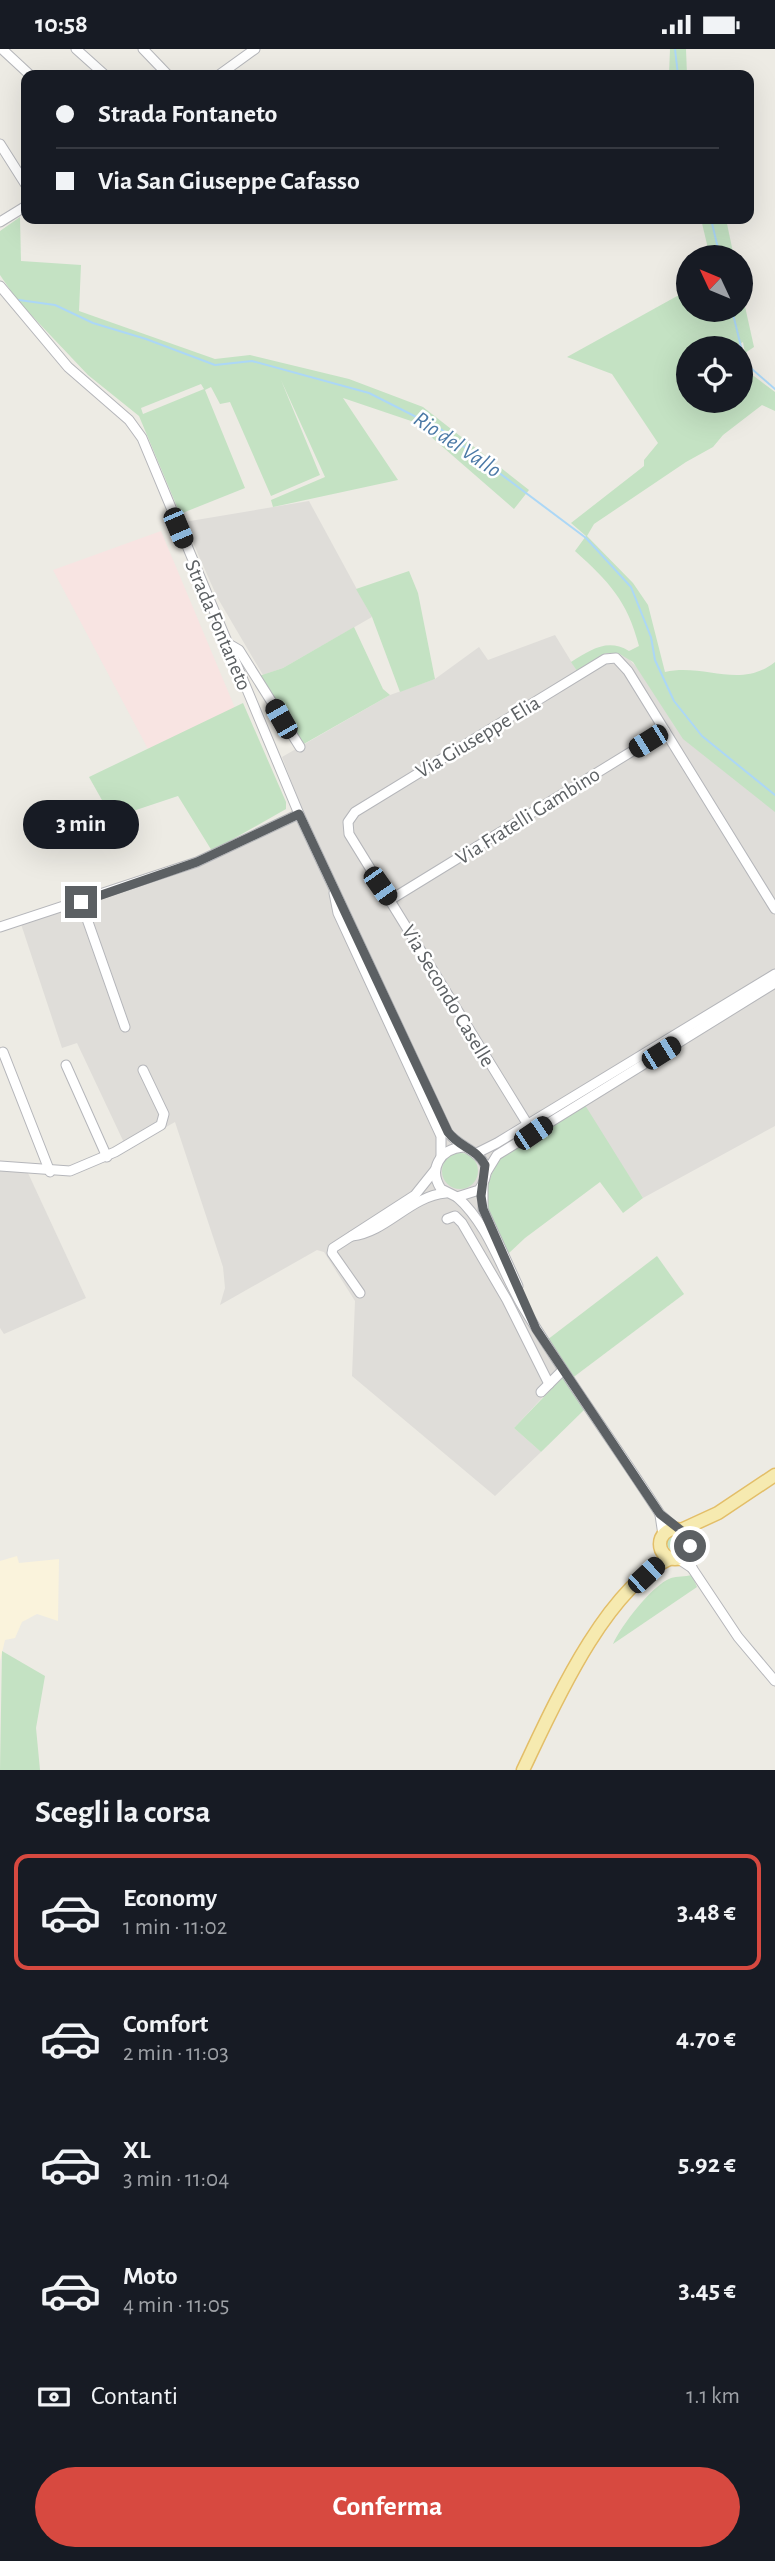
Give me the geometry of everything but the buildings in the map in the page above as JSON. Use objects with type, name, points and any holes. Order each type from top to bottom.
[{"type":"main road","points":[[636,1585],[662,1540],[679,1529],[718,1513],[775,1475]]},
{"type":"main road","points":[[523,1770],[580,1656],[605,1620],[636,1585],[657,1566],[674,1558],[689,1546],[718,1513]]},
{"type":"main road","points":[[679,1529],[689,1546]]},
{"type":"main road","points":[[662,1540],[664,1553],[674,1558]]},
{"type":"street","points":[[2,49],[25,70]]},
{"type":"street","points":[[76,49],[99,70]]},
{"type":"street","points":[[143,49],[163,70]]},
{"type":"street","points":[[226,70],[255,49]]},
{"type":"street","points":[[0,144],[21,177]]},
{"type":"street","points":[[0,222],[21,210]]},
{"type":"street","name":"Strada Fontaneto","points":[[0,286],[68,367],[117,409],[142,438],[299,814],[448,1132],[463,1147],[477,1153]]},
{"type":"street","points":[[225,642],[239,650],[300,747]]},
{"type":"street","name":"Via Giuseppe Elia","points":[[348,822],[355,812],[611,657],[621,659],[665,731]]},
{"type":"street","points":[[665,731],[775,909]]},
{"type":"street","name":"Via Fratelli Gambino","points":[[390,901],[665,731]]},
{"type":"street","points":[[0,927],[197,862],[299,814]]},
{"type":"street","name":"Via Secondo Caselle","points":[[348,822],[349,834],[530,1129]]},
{"type":"street","points":[[334,884],[338,913],[441,1136],[441,1156],[435,1170],[415,1195],[336,1245],[332,1253],[359,1293]]},
{"type":"street","points":[[81,902],[125,1027]]},
{"type":"street","points":[[533,1323],[483,1209],[483,1184],[497,1155],[530,1129],[775,974]]},
{"type":"street","points":[[486,1173],[477,1153],[530,1129],[775,983]]},
{"type":"street","points":[[3,1052],[50,1171]]},
{"type":"street","points":[[66,1065],[107,1157]]},
{"type":"street","points":[[0,1166],[13,1164],[50,1171],[70,1171],[107,1157],[160,1125],[163,1114],[144,1070]]},
{"type":"street","points":[[441,1156],[447,1151],[463,1147]]},
{"type":"street","points":[[435,1170],[438,1183],[446,1193]]},
{"type":"street","points":[[457,1197],[473,1195],[483,1184]]},
{"type":"street","points":[[350,1236],[365,1234],[425,1197],[446,1193],[457,1197],[473,1213],[562,1371],[660,1514],[679,1529]]},
{"type":"street","points":[[447,1219],[455,1216],[462,1223],[507,1300],[549,1384]]},
{"type":"street","points":[[541,1392],[562,1371]]},
{"type":"street","points":[[660,1514],[662,1540]]},
{"type":"street","points":[[689,1546],[692,1568],[738,1637],[775,1681]]},
{"type":"street","points":[[674,1558],[692,1568]]},
{"type":"shaded area","points":[[309,501],[372,617],[283,668],[263,675],[217,597],[184,522]]},
{"type":"shaded area","points":[[161,531],[235,708],[148,749],[53,570]]},
{"type":"shaded area","points":[[555,635],[577,671],[606,653],[626,656],[775,811],[775,1126],[643,1198],[588,1113],[507,1255],[547,1340],[571,1379],[563,1377],[541,1392],[542,1398],[514,1428],[541,1452],[495,1496],[352,1376],[355,1301],[324,1252],[317,1250],[220,1305],[225,1288],[223,1267],[175,1122],[127,1149],[77,1043],[62,1048],[20,921],[185,870],[304,815],[282,757],[390,695],[435,679],[479,647],[488,660]]},
{"type":"shaded area","points":[[0,1169],[28,1173],[86,1298],[4,1334],[0,1328]]},
{"type":"shaded area","points":[[17,1556],[19,1563],[59,1559],[58,1621],[37,1614],[22,1622],[15,1638],[5,1640],[0,1661],[0,1561]]},
{"type":"green space","points":[[670,49],[686,49],[687,70],[669,70]]},
{"type":"green space","points":[[20,217],[21,261],[81,265],[79,311],[215,359],[250,355],[349,379],[423,407],[529,490],[514,509],[414,422],[343,398],[398,480],[273,507],[271,500],[325,477],[281,380],[320,475],[271,496],[230,402],[220,404],[211,387],[205,390],[245,488],[180,514],[139,416],[88,375],[17,300],[0,275],[0,231]],"holes":[[[201,384],[204,389],[143,414],[141,408]]]},
{"type":"green space","points":[[702,224],[727,224],[731,245],[707,245]]},
{"type":"green space","points":[[676,297],[676,322],[748,322],[752,336],[676,336],[676,413],[752,413],[723,435],[713,447],[594,524],[587,536],[633,583],[648,605],[665,672],[680,670],[749,674],[775,662],[775,812],[683,739],[633,662],[618,653],[606,653],[577,671],[571,662],[599,647],[621,647],[629,651],[639,646],[629,616],[615,593],[598,572],[575,551],[586,536],[571,523],[644,466],[644,460],[658,443],[612,374],[567,357]]},
{"type":"green space","points":[[753,375],[775,392],[775,411],[762,405],[753,412]]},
{"type":"green space","points":[[409,571],[418,593],[435,679],[400,692],[372,617],[356,589]]},
{"type":"green space","points":[[354,627],[383,689],[390,695],[302,745],[256,677],[283,668]]},
{"type":"green space","points":[[243,703],[286,802],[286,809],[212,851],[178,796],[112,818],[89,777]]},
{"type":"green space","points":[[585,1105],[643,1198],[623,1213],[600,1182],[525,1238],[507,1255],[485,1201],[498,1160],[516,1146]]},
{"type":"green space","points":[[460,1153],[472,1159],[478,1171],[472,1183],[460,1189],[448,1183],[442,1171],[448,1159]]},
{"type":"green space","points":[[657,1256],[684,1294],[571,1379],[547,1340]]},
{"type":"green space","points":[[563,1377],[585,1409],[541,1452],[514,1428]]},
{"type":"green space","points":[[675,1535],[683,1543],[675,1551],[667,1543]]},
{"type":"green space","points":[[692,1575],[697,1587],[613,1644],[646,1597],[663,1582]]},
{"type":"green space","points":[[2,1651],[45,1676],[36,1728],[40,1770],[0,1770]]},
{"type":"waterway","points":[[675,49],[677,70]]},
{"type":"waterway","points":[[712,224],[717,245]]},
{"type":"waterway","name":"Rio del Vallo","points":[[19,300],[55,305],[93,323],[146,339],[215,365],[252,361],[369,393],[442,430],[586,538],[631,587],[651,637],[655,660],[674,701],[702,736],[775,795]]},
{"type":"waterway","points":[[735,322],[745,363],[775,389]]},
{"type":"route","points":[[81,902],[197,862],[299,814],[352,922],[448,1132],[463,1147],[482,1158],[486,1173],[481,1196],[483,1209],[536,1329],[660,1514],[687,1535],[690,1546]]}]
